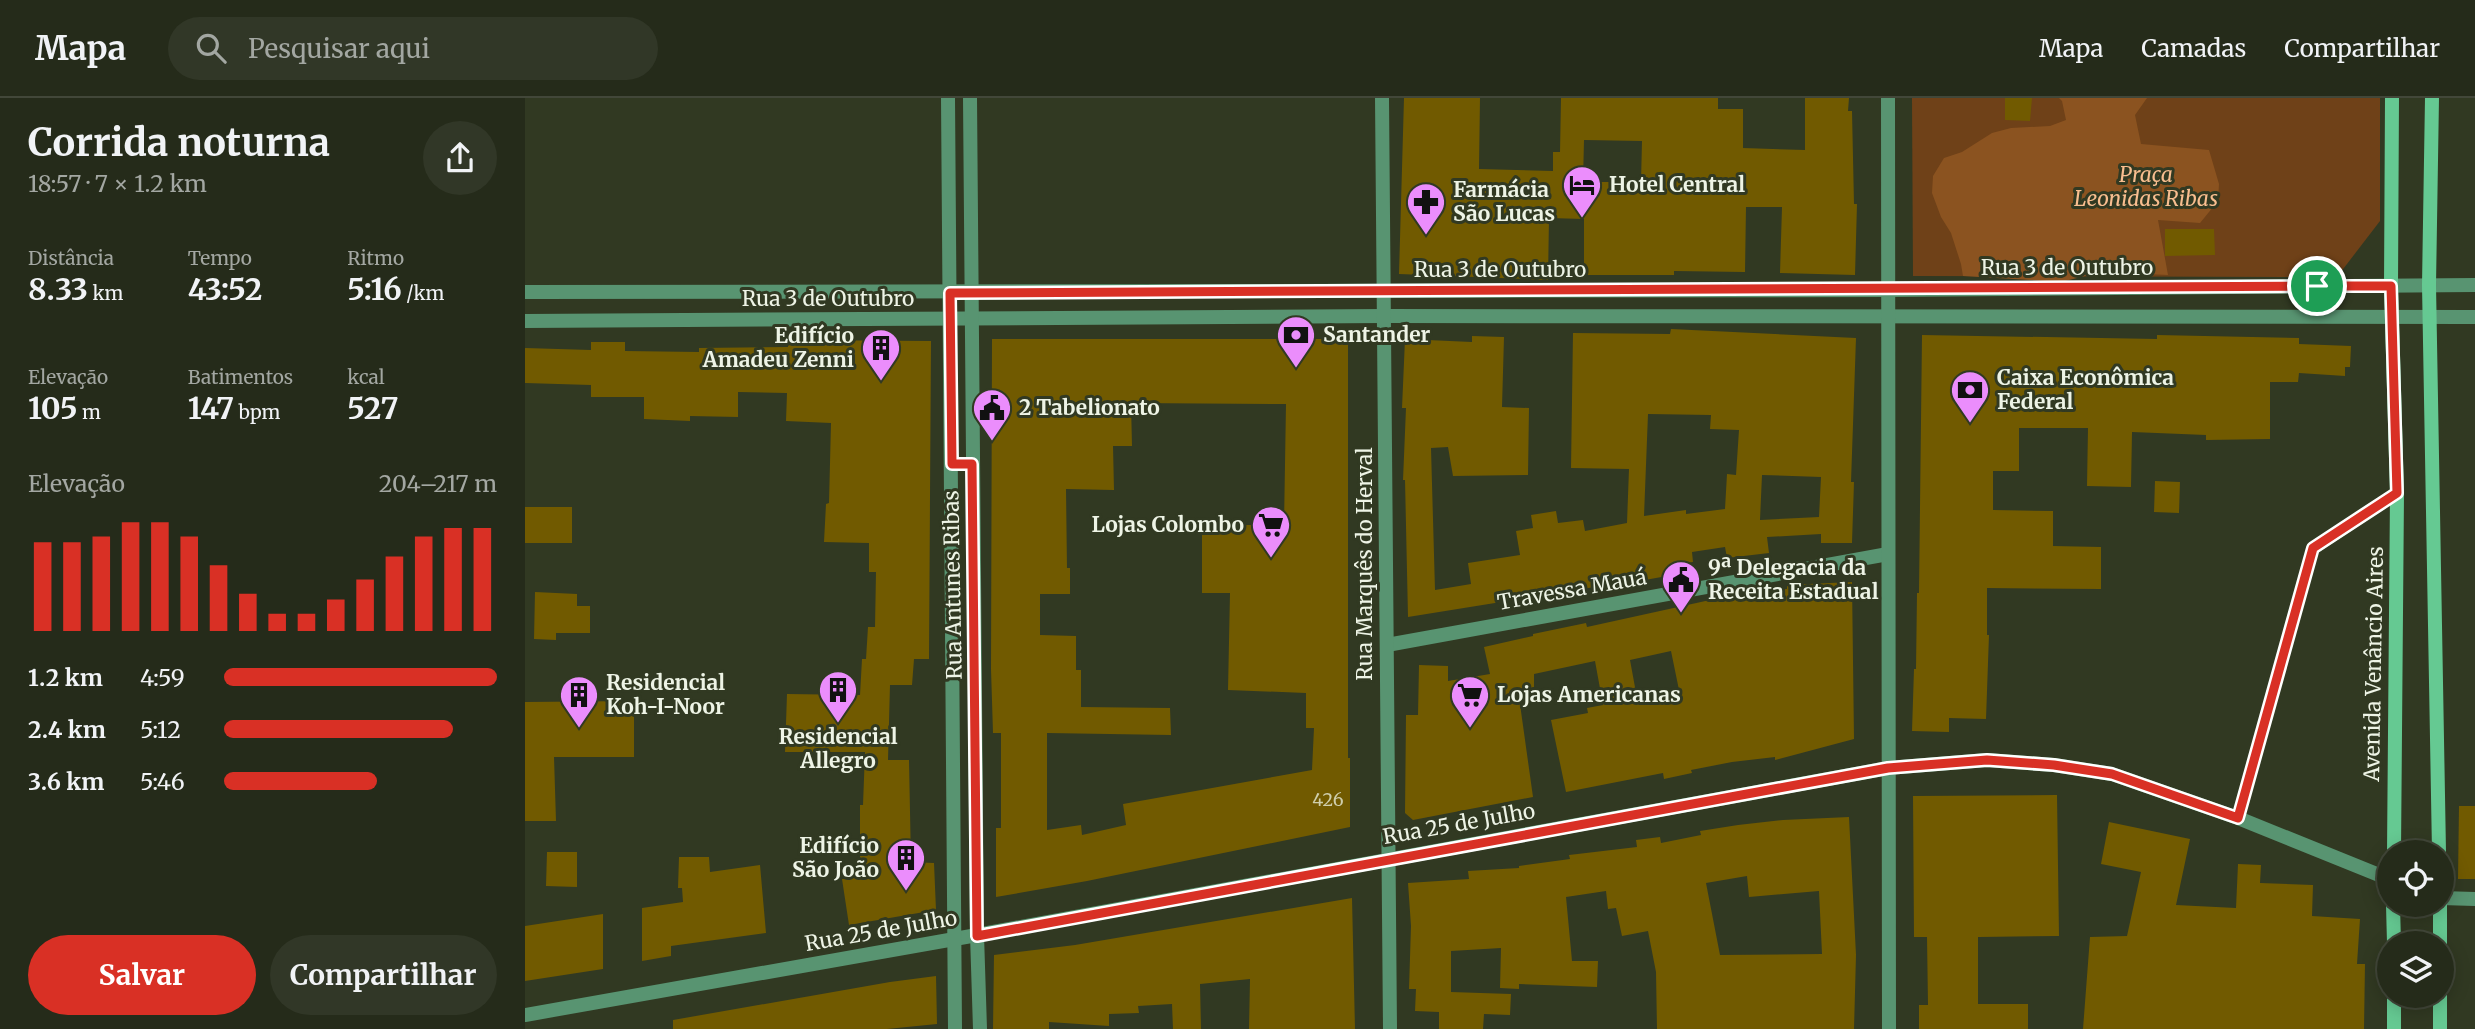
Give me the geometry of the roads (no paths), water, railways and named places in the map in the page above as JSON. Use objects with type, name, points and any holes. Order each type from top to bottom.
[{"type":"main road","name":"Avenida Venâncio Aires","points":[[2392,98],[2391,315],[2397,493],[2394,840]]},
{"type":"main road","points":[[2432,98],[2429,317],[2439,840]]},
{"type":"main road","points":[[2394,1008],[2394,1029]]},
{"type":"main road","points":[[2440,1008],[2440,1029]]},
{"type":"street","name":"Rua Antunes Ribas","points":[[948,98],[955,1029]]},
{"type":"street","name":"Rua Antunes Ribas","points":[[970,98],[980,1029]]},
{"type":"street","name":"Rua Marquês do Herval","points":[[1382,98],[1390,1029]]},
{"type":"street","points":[[1888,98],[1889,1029]]},
{"type":"street","points":[[949,176],[970,176]]},
{"type":"street","name":"Rua 3 de Outubro","points":[[525,292],[1888,290],[2475,285]]},
{"type":"street","points":[[1590,317],[1591,291]]},
{"type":"street","name":"Rua 3 de Outubro","points":[[525,321],[1384,316],[2475,317]]},
{"type":"street","points":[[952,464],[972,464]]},
{"type":"street","name":"Travessa Mauá","points":[[1387,645],[1888,554]]},
{"type":"street","points":[[953,663],[974,663]]},
{"type":"street","name":"Rua 25 de Julho","points":[[525,1015],[977,936],[1888,768],[1987,760],[2054,765],[2112,774],[2238,818],[2377,874]]},
{"type":"street","points":[[2454,898],[2475,899]]},
{"type":"lane","points":[[2238,818],[2313,548],[2397,493]]},
{"type":"place","name":"Hotel Central","points":[[1582,219]]},
{"type":"place","name":"Farmácia São Lucas","points":[[1426,236]]},
{"type":"place","name":"Santander","points":[[1296,369]]},
{"type":"place","name":"Edifício Amadeu Zenni","points":[[881,382]]},
{"type":"place","name":"Caixa Econômica Federal","points":[[1970,424]]},
{"type":"place","name":"2 Tabelionato","points":[[992,442]]},
{"type":"place","name":"Lojas Colombo","points":[[1271,559]]},
{"type":"place","name":"9ª Delegacia da Receita Estadual","points":[[1681,614]]},
{"type":"place","name":"Residencial Allegro","points":[[838,724]]},
{"type":"place","name":"Residencial Koh-I-Noor","points":[[579,729]]},
{"type":"place","name":"Lojas Americanas","points":[[1470,729]]},
{"type":"place","name":"Edifício São João","points":[[906,892]]},
{"type":"park label","name":"Praça Leonidas Ribas","points":[[2146,187]]}]
